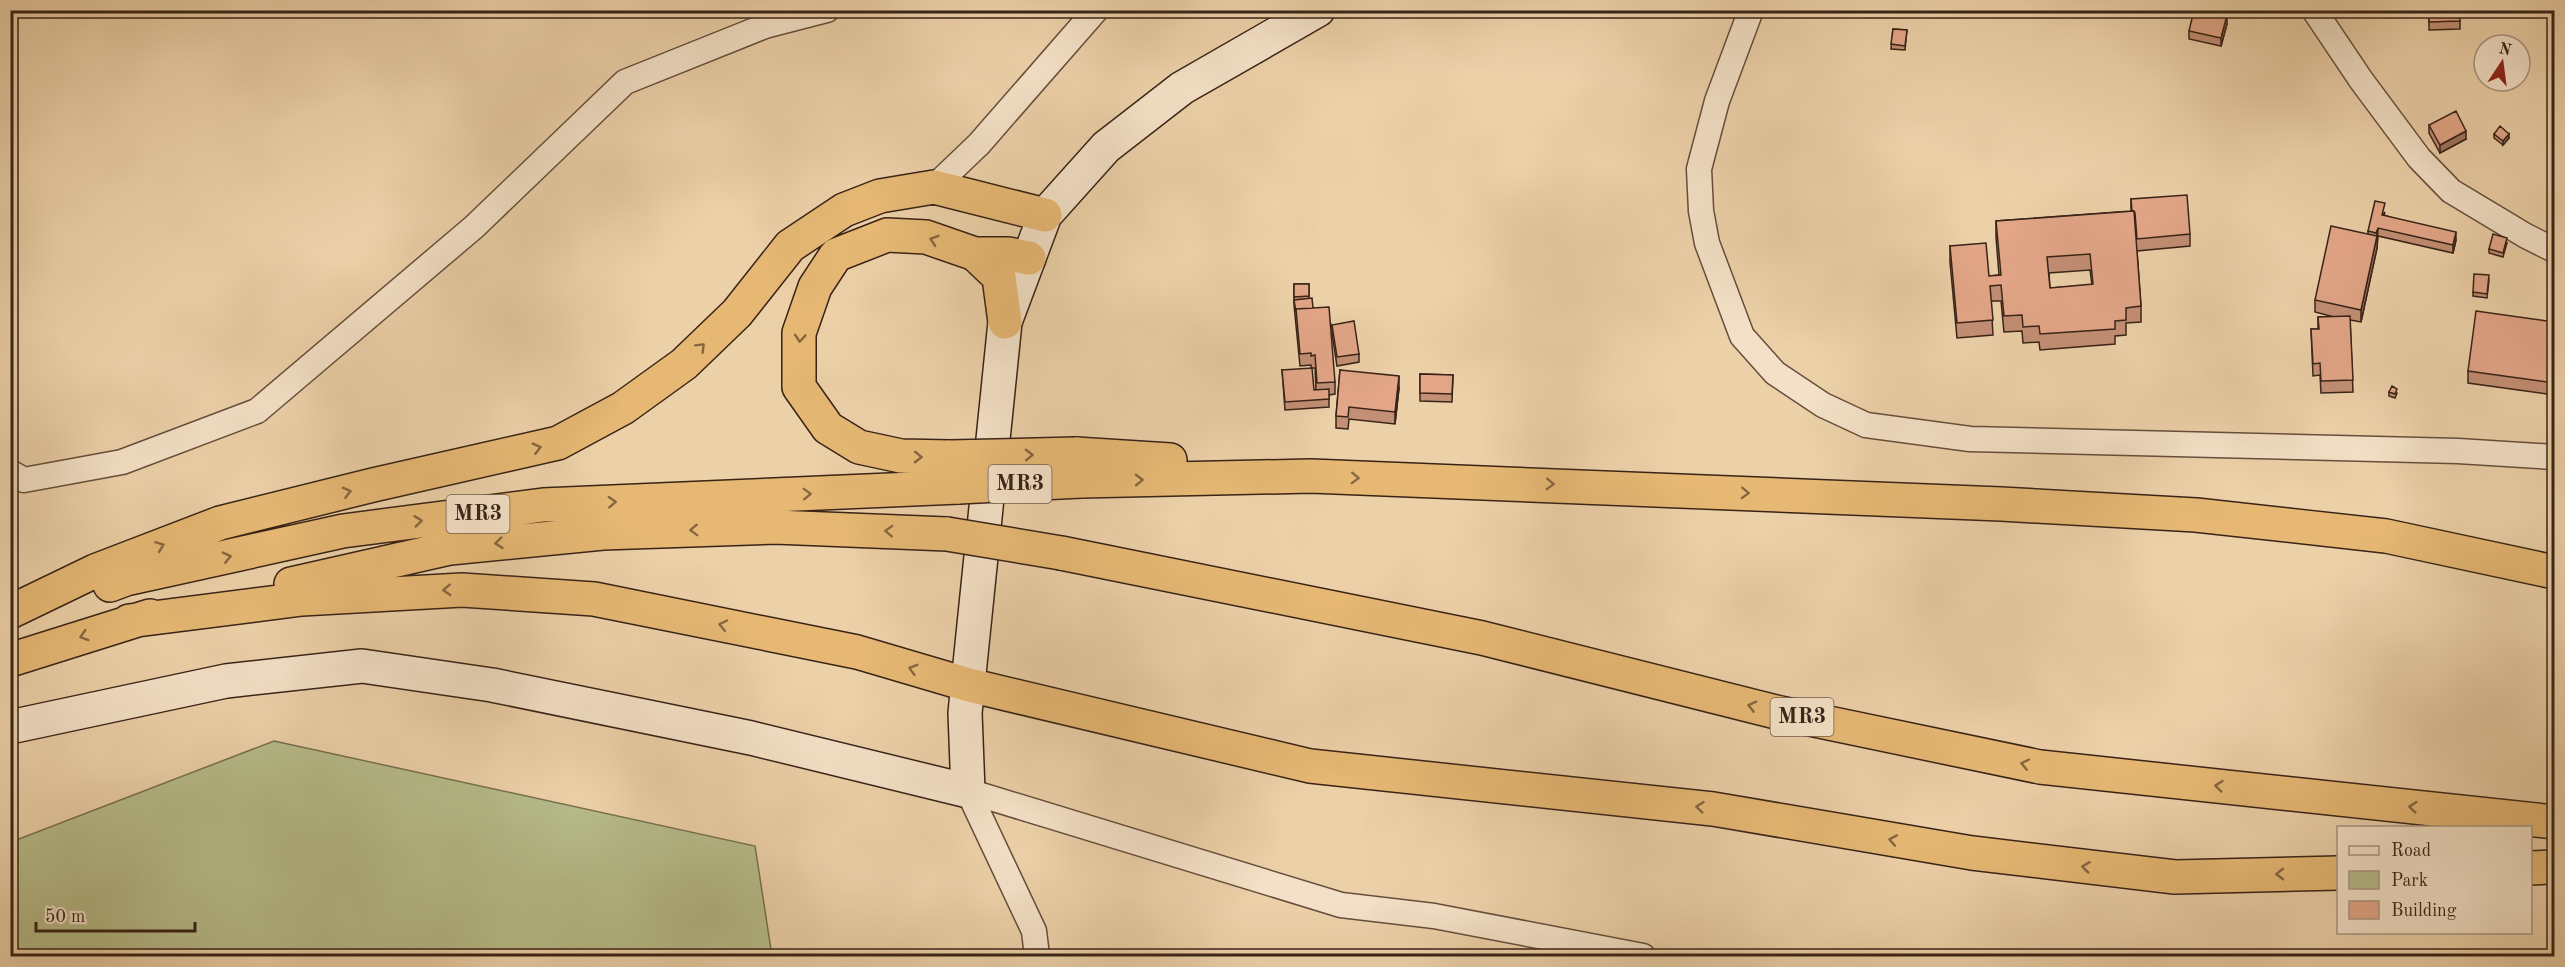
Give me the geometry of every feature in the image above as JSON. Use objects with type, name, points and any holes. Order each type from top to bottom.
[{"type":"highway","points":[[10,612],[95,571],[220,523],[558,443],[623,408],[684,364],[737,313],[790,246],[853,206],[880,196],[934,187],[1045,215]]},
{"type":"highway","points":[[954,472],[901,456],[859,447],[828,428],[799,387],[799,333],[815,287],[836,255],[887,235],[926,237],[975,254],[1008,254],[1029,258]]},
{"type":"highway","points":[[975,254],[999,277],[1005,322]]},
{"type":"highway","name":"MR3","points":[[10,623],[126,579],[343,531],[543,505],[954,472],[1078,468],[1953,501],[2196,515],[2385,536],[2554,572]]},
{"type":"highway","name":"MR3","points":[[10,660],[129,621],[450,548],[603,533],[763,527],[947,534],[1060,553],[1482,638],[1776,712],[2040,767],[2554,822]]},
{"type":"highway","points":[[129,621],[302,599],[462,590],[594,598],[857,652],[969,685],[1310,766],[1713,809],[1972,853],[2175,877],[2337,873]]},
{"type":"highway","points":[[2532,868],[2554,867]]},
{"type":"street","points":[[10,472],[24,480],[122,462],[256,411],[474,227],[625,82],[765,26],[826,10]]},
{"type":"street","points":[[934,187],[980,144],[1096,10]]},
{"type":"street","points":[[1037,957],[1034,931],[968,791],[965,713],[1005,322],[1045,215],[1106,147],[1182,88],[1318,10]]},
{"type":"street","points":[[1751,10],[1717,101],[1699,170],[1701,211],[1707,243],[1742,336],[1775,373],[1823,405],[1866,426],[1970,439],[2458,452],[2554,457]]},
{"type":"street","points":[[2314,10],[2361,81],[2419,158],[2451,191],[2554,250]]},
{"type":"street","points":[[10,727],[226,681],[362,666],[492,685],[751,738],[968,791],[1341,905],[1434,916],[1643,957]]},
{"type":"green space","points":[[274,741],[755,846],[772,956],[11,956],[11,842]]},
{"type":"building","points":[[2194,10],[2227,15],[2221,38],[2189,31]]},
{"type":"building","points":[[2429,10],[2460,10],[2460,21],[2429,22]]},
{"type":"building","points":[[1893,29],[1907,30],[1905,46],[1891,44]]},
{"type":"building","points":[[2456,111],[2466,131],[2440,145],[2429,125]]},
{"type":"building","points":[[2500,126],[2509,134],[2503,141],[2494,134]]},
{"type":"building","points":[[2187,195],[2190,234],[2137,239],[2135,213],[2132,211],[2131,199]]},
{"type":"building","points":[[2375,201],[2385,203],[2382,215],[2456,232],[2453,245],[2378,228],[2376,233],[2368,231]]},
{"type":"building","points":[[2134,211],[2141,306],[2126,308],[2126,320],[2115,321],[2115,329],[2040,334],[2039,326],[2023,327],[2022,315],[2004,316],[2001,285],[1990,286],[1993,320],[1957,323],[1950,246],[1986,243],[1989,276],[2001,275],[1996,221]],"holes":[[[2090,254],[2093,284],[2050,288],[2047,257]]]},
{"type":"building","points":[[2331,226],[2377,236],[2361,310],[2315,300]]},
{"type":"building","points":[[2493,234],[2507,238],[2503,253],[2489,249]]},
{"type":"building","points":[[2474,274],[2489,275],[2487,294],[2473,292]]},
{"type":"building","points":[[1294,284],[1309,284],[1309,296],[1294,297]]},
{"type":"building","points":[[1312,298],[1313,308],[1296,309],[1296,312],[1294,300]]},
{"type":"building","points":[[1329,307],[1335,382],[1317,383],[1315,355],[1300,354],[1296,309]]},
{"type":"building","points":[[2476,311],[2554,322],[2554,383],[2468,371]]},
{"type":"building","points":[[2350,316],[2353,380],[2321,381],[2320,363],[2313,364],[2311,329],[2319,329],[2318,317]]},
{"type":"building","points":[[1354,321],[1359,354],[1337,357],[1332,325]]},
{"type":"building","points":[[1312,368],[1314,390],[1329,389],[1329,399],[1285,402],[1282,370]]},
{"type":"building","points":[[1340,370],[1399,376],[1395,412],[1349,407],[1348,417],[1336,416]]},
{"type":"building","points":[[1420,374],[1453,375],[1452,394],[1420,393]]},
{"type":"building","points":[[2392,386],[2397,389],[2395,394],[2389,392]]}]
